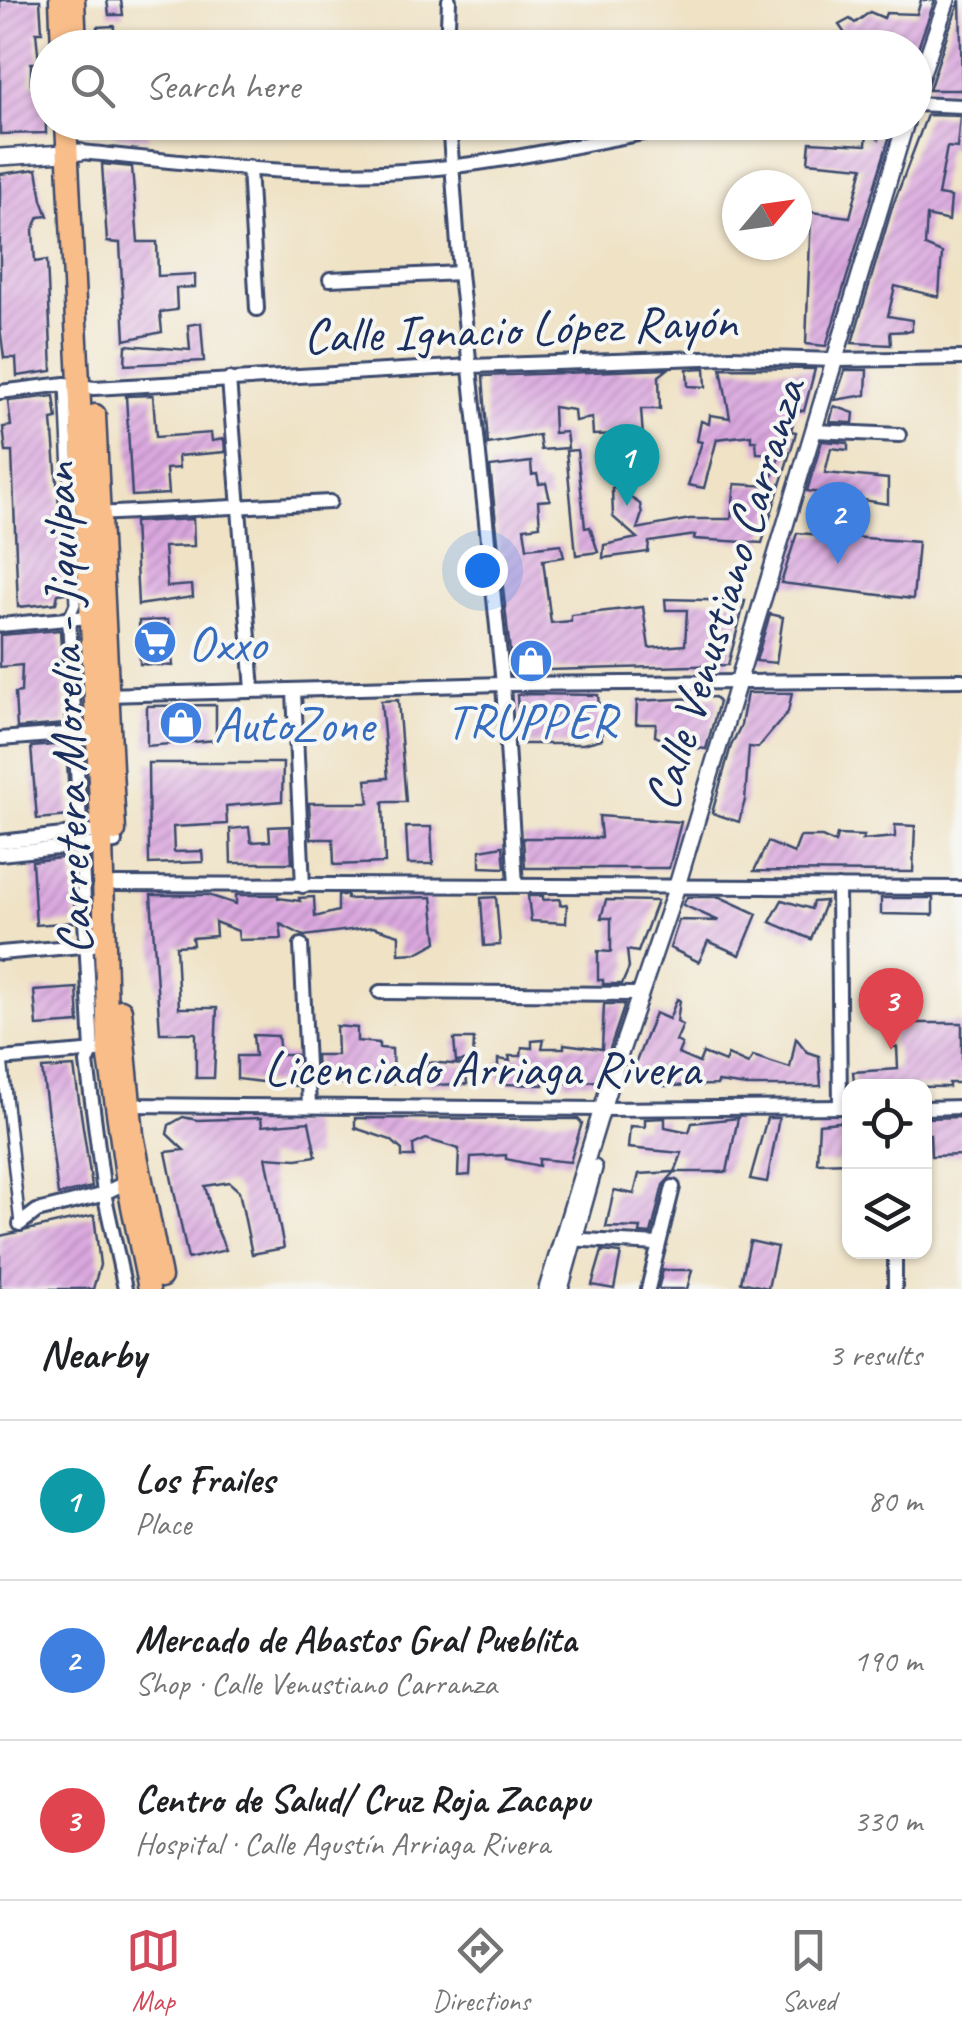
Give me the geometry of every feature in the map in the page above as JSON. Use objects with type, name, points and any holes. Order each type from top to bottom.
[{"type":"main road","points":[[60,0],[61,30]]},
{"type":"main road","points":[[74,0],[75,30]]},
{"type":"main road","name":"Carretera Morelia - Jiquilpan","points":[[71,140],[74,152]]},
{"type":"main road","name":"Carretera Morelia - Jiquilpan","points":[[76,140],[80,386],[101,695],[93,733],[99,837],[96,945],[107,1050],[163,1289]]},
{"type":"main road","name":"Carretera Morelia - Jiquilpan","points":[[91,514],[79,618],[101,695]]},
{"type":"main road","name":"Carretera Morelia - Jiquilpan","points":[[99,837],[116,884],[107,1050]]},
{"type":"main road","name":"Carretera Morelia - Jiquilpan","points":[[122,1106],[127,1182],[149,1289]]},
{"type":"street","points":[[447,30],[448,0]]},
{"type":"street","points":[[932,45],[947,0]]},
{"type":"street","points":[[932,102],[962,106]]},
{"type":"street","points":[[449,140],[503,684],[516,885]]},
{"type":"street","points":[[0,157],[74,152],[249,167],[399,172],[602,140]]},
{"type":"street","name":"Calle Venustiano Carranza","points":[[548,1289],[568,1240],[606,1109],[608,1086],[676,889],[901,140]]},
{"type":"street","points":[[249,167],[256,309]]},
{"type":"street","points":[[330,279],[460,273]]},
{"type":"street","name":"Calle Ignacio López Rayón","points":[[0,392],[471,366],[731,357],[962,358]]},
{"type":"street","points":[[230,378],[253,690]]},
{"type":"street","points":[[80,386],[75,604],[93,733],[99,837]]},
{"type":"street","points":[[815,431],[899,435]]},
{"type":"street","points":[[91,514],[330,502]]},
{"type":"street","points":[[0,625],[79,618]]},
{"type":"street","points":[[101,695],[503,684],[962,680]]},
{"type":"street","points":[[294,692],[302,886]]},
{"type":"street","points":[[0,740],[93,733]]},
{"type":"street","points":[[0,842],[99,837]]},
{"type":"street","points":[[0,854],[99,837]]},
{"type":"street","points":[[116,884],[962,888]]},
{"type":"street","points":[[838,887],[844,1079]]},
{"type":"street","points":[[0,952],[96,945]]},
{"type":"street","points":[[301,945],[309,1105]]},
{"type":"street","points":[[380,992],[640,994]]},
{"type":"street","points":[[20,1224],[1,1059],[107,1050]]},
{"type":"street","points":[[107,1050],[87,1063],[104,1194],[124,1289]]},
{"type":"street","name":"Licenciado Arriaga Rivera","points":[[122,1106],[842,1107]]},
{"type":"street","points":[[932,1108],[962,1107]]},
{"type":"street","points":[[20,1224],[37,1210],[104,1194],[127,1182]]},
{"type":"street","points":[[648,1289],[673,1187]]},
{"type":"street","points":[[568,1240],[658,1244]]},
{"type":"street","name":"Calle Venustiano Carranza","points":[[560,1289],[568,1240]]},
{"type":"street","points":[[894,1289],[895,1259]]},
{"type":"building","points":[[0,0],[40,0],[42,30],[30,30],[30,133],[0,134]]},
{"type":"building","points":[[107,0],[121,0],[123,15],[109,15]]},
{"type":"building","points":[[921,0],[935,0],[924,30],[842,30],[839,25],[850,19],[855,23],[870,12],[884,18],[886,13],[917,14]]},
{"type":"building","points":[[960,0],[962,90],[932,90],[932,81]]},
{"type":"building","points":[[932,115],[960,116],[957,148],[947,147],[938,195],[951,197],[949,221],[927,216],[925,246],[942,253],[939,297],[895,286],[888,316],[912,320],[912,331],[890,332],[891,345],[852,343],[892,208],[918,140],[932,140]]},
{"type":"building","points":[[866,140],[889,140],[826,346],[806,344],[812,212],[850,217],[863,167],[808,162],[810,142],[866,145]]},
{"type":"building","points":[[102,164],[132,167],[138,242],[157,242],[158,276],[195,274],[195,287],[176,288],[177,310],[160,312],[162,332],[125,340],[120,243],[107,242]]},
{"type":"building","points":[[37,169],[48,216],[39,217],[33,230],[35,262],[47,260],[52,371],[17,376],[16,358],[4,358],[0,327],[0,174]]},
{"type":"building","points":[[201,323],[204,361],[125,365],[126,345],[190,350],[188,325]]},
{"type":"building","points":[[705,368],[706,387],[688,386],[687,369]]},
{"type":"building","points":[[721,368],[815,369],[804,411],[796,410],[791,431],[796,432],[794,440],[762,543],[694,539],[695,535],[649,542],[648,552],[603,558],[604,545],[637,538],[613,517],[612,488],[623,485],[628,496],[640,504],[642,514],[637,529],[690,519],[731,519],[735,484],[769,486],[780,454],[757,453],[751,435],[717,439],[704,488],[688,485],[702,442],[697,441],[701,421],[709,424],[710,415],[730,418]]},
{"type":"building","points":[[668,369],[659,376],[660,409],[641,409],[644,452],[627,451],[624,434],[593,435],[592,418],[575,421],[574,410],[553,407],[554,433],[566,432],[568,448],[541,450],[539,435],[488,444],[483,376]]},
{"type":"building","points":[[845,370],[867,370],[866,395],[835,400]]},
{"type":"building","points":[[153,395],[156,437],[211,433],[212,441],[224,439],[225,452],[178,456],[179,468],[166,469],[168,494],[132,496],[126,396]]},
{"type":"building","points":[[54,396],[57,419],[52,420],[66,593],[58,594],[56,603],[18,607],[12,452],[6,452],[3,427],[11,426],[8,401]]},
{"type":"building","points":[[834,406],[854,413],[853,423],[830,422]]},
{"type":"building","points":[[822,441],[848,443],[848,450],[831,448],[825,473],[888,479],[888,504],[807,491]]},
{"type":"building","points":[[577,450],[585,528],[590,527],[598,552],[576,555],[566,451]]},
{"type":"building","points":[[531,462],[532,475],[537,474],[539,484],[546,483],[550,500],[538,501],[540,526],[524,528],[527,548],[561,544],[564,557],[543,560],[551,623],[571,621],[571,615],[643,607],[649,648],[685,645],[687,610],[666,610],[665,599],[745,601],[728,665],[512,671],[490,467]]},
{"type":"building","points":[[193,519],[194,546],[164,547],[167,587],[192,585],[193,597],[138,605],[134,522]]},
{"type":"building","points":[[797,533],[918,542],[913,599],[781,583]]},
{"type":"building","points":[[770,614],[783,617],[776,663],[756,661]]},
{"type":"building","name":"Oxxo","points":[[168,620],[173,666],[140,664],[139,621]]},
{"type":"building","points":[[60,630],[65,724],[17,728],[15,693],[21,692],[22,665],[0,667],[0,635]]},
{"type":"building","points":[[747,693],[792,693],[788,712],[758,748],[749,747],[745,800],[739,822],[712,813],[741,725]]},
{"type":"building","points":[[517,695],[598,695],[602,739],[583,744],[520,744]]},
{"type":"building","points":[[715,697],[719,702],[706,749],[675,745],[655,736],[656,724],[636,724],[637,701]]},
{"type":"building","points":[[398,700],[406,802],[383,802],[385,863],[334,865],[333,839],[311,839],[309,803],[369,803],[366,780],[388,778],[381,701]]},
{"type":"building","name":"AutoZone","points":[[216,705],[216,740],[147,746],[147,706]]},
{"type":"building","points":[[66,744],[70,816],[37,819],[31,747]]},
{"type":"building","points":[[148,763],[283,763],[282,801],[226,806],[227,824],[173,827],[174,852],[202,851],[203,862],[149,864]]},
{"type":"building","points":[[599,816],[681,822],[669,868],[525,868],[523,838],[601,838]]},
{"type":"building","points":[[895,825],[915,826],[913,872],[754,871],[768,842],[794,853],[800,837],[822,837],[835,843],[837,835],[864,836],[862,840],[895,837]]},
{"type":"building","points":[[290,826],[292,863],[231,863],[230,829],[249,827],[251,842],[270,841],[269,827]]},
{"type":"building","points":[[406,827],[431,827],[433,864],[408,864]]},
{"type":"building","points":[[503,846],[505,868],[480,867],[480,850]]},
{"type":"building","points":[[72,857],[75,922],[36,925],[32,861]]},
{"type":"building","points":[[151,895],[208,895],[236,904],[236,895],[278,895],[300,901],[299,898],[314,897],[315,917],[338,911],[338,895],[347,895],[347,899],[432,897],[437,942],[417,953],[399,954],[399,935],[373,927],[304,936],[280,924],[282,939],[239,940],[238,931],[215,922],[216,936],[192,938],[193,945],[176,946],[179,1008],[217,1008],[214,1078],[196,1078],[196,1033],[160,1033]]},
{"type":"building","points":[[528,896],[560,899],[560,905],[567,904],[566,923],[531,921]]},
{"type":"building","points":[[496,897],[500,945],[484,946],[481,898]]},
{"type":"building","points":[[687,897],[720,897],[757,914],[740,955],[708,941],[699,962],[670,948],[679,920],[719,921],[683,905]]},
{"type":"building","points":[[881,898],[933,898],[933,915],[881,914]]},
{"type":"building","points":[[606,900],[657,901],[638,952],[627,950],[629,968],[622,984],[603,984],[603,980],[598,980],[598,951],[611,952],[611,918],[601,918]]},
{"type":"building","points":[[782,900],[811,909],[813,902],[826,901],[811,939],[770,922]]},
{"type":"building","points":[[77,988],[79,1023],[37,1026],[34,991]]},
{"type":"building","points":[[677,999],[677,1022],[683,1025],[676,1041],[682,1044],[678,1054],[699,1063],[703,1053],[725,1062],[728,1055],[748,1064],[753,1056],[790,1068],[796,1038],[807,1052],[819,1056],[821,1086],[718,1082],[664,1086],[632,1072],[655,1013],[669,1019]]},
{"type":"building","points":[[604,1004],[625,1004],[599,1081],[564,1083],[564,1076],[542,1074],[543,1085],[498,1084],[498,1059],[510,1061],[509,1056],[521,1056],[522,1047],[532,1048],[532,1041],[544,1040],[542,1048],[564,1048],[564,1044],[602,1049]]},
{"type":"building","points":[[893,1023],[962,1023],[962,1083],[932,1087],[932,1079],[854,1079],[853,1072],[898,1069],[897,1047],[892,1047]]},
{"type":"building","points":[[336,1026],[357,1028],[357,1041],[392,1049],[393,1083],[318,1084],[316,1055],[337,1055]]},
{"type":"building","points":[[253,1035],[278,1036],[280,1055],[296,1055],[298,1086],[237,1079],[237,1056],[255,1056]]},
{"type":"building","points":[[454,1039],[474,1039],[473,1060],[456,1062]]},
{"type":"building","points":[[426,1062],[465,1065],[467,1084],[428,1085]]},
{"type":"building","points":[[74,1067],[92,1187],[58,1195],[42,1069]]},
{"type":"building","points":[[183,1117],[261,1118],[262,1126],[309,1122],[316,1156],[266,1157],[284,1248],[252,1254],[239,1191],[229,1182],[205,1186],[226,1250],[188,1259],[166,1152],[184,1150],[167,1134],[169,1125]]},
{"type":"building","points":[[962,1117],[962,1155],[932,1156],[932,1118]]},
{"type":"building","points":[[355,1118],[578,1119],[582,1123],[570,1162],[539,1159],[539,1166],[506,1159],[506,1155],[471,1157],[470,1175],[458,1176],[459,1149],[426,1139],[413,1145],[414,1157],[402,1157],[402,1150],[391,1140],[355,1128]]},
{"type":"building","points":[[665,1118],[665,1127],[689,1132],[692,1123],[738,1118],[727,1172],[675,1172],[682,1153],[628,1148],[630,1126],[645,1127],[645,1119]]},
{"type":"building","points":[[767,1118],[779,1118],[767,1182],[750,1179]]},
{"type":"building","points":[[842,1122],[842,1162],[817,1163],[819,1124]]},
{"type":"building","points":[[675,1172],[663,1185],[651,1234],[640,1233],[641,1228],[606,1227],[614,1190],[634,1194],[639,1174]]},
{"type":"building","points":[[94,1215],[100,1265],[93,1289],[0,1289],[0,1236]]},
{"type":"building","points":[[750,1241],[777,1247],[768,1288],[741,1282]]},
{"type":"building","points":[[602,1251],[621,1253],[614,1289],[592,1285]]},
{"type":"building","points":[[663,1270],[692,1270],[687,1289],[658,1289]]},
{"type":"place","name":"Los Frailes","points":[[627,506]]},
{"type":"place","name":"Mercado de Abastos Gral Pueblita","points":[[838,564]]},
{"type":"place","name":"Oxxo","points":[[155,642]]},
{"type":"place","name":"TRUPPER","points":[[531,661]]},
{"type":"place","name":"AutoZone","points":[[181,723]]},
{"type":"place","name":"Centro de Salud/ Cruz Roja Zacapu","points":[[891,1050]]}]
